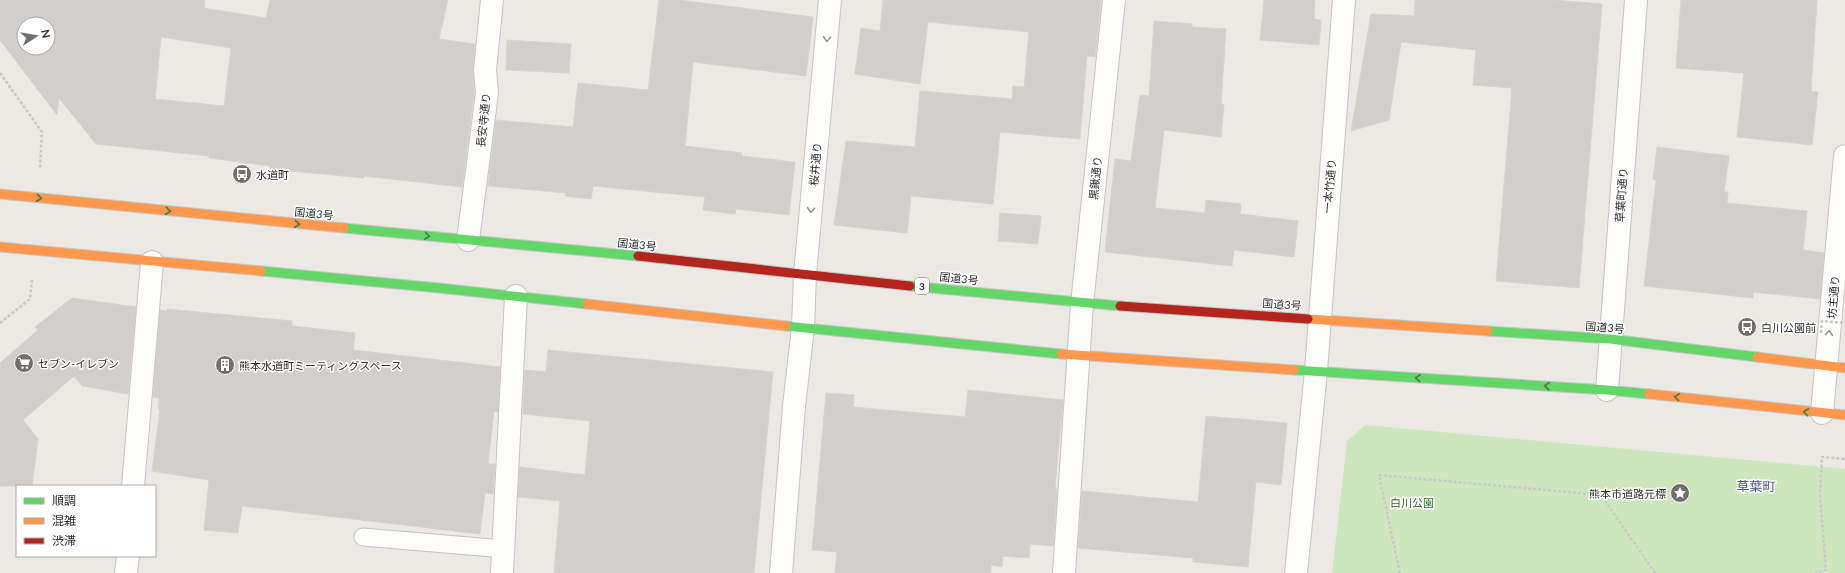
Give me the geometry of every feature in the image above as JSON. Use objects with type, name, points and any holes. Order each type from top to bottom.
[{"type":"highway","name":"国道3号","points":[[0,194],[522,244],[1082,304],[1610,339],[1836,368]]},
{"type":"highway","points":[[0,246],[152,262],[516,296],[802,328],[1078,356],[1607,390],[1845,415]]},
{"type":"street","name":"長安寺通り","points":[[468,240],[487,93],[485,70],[492,0]]},
{"type":"street","name":"桜井通り","points":[[781,573],[794,406],[802,328],[805,274],[830,0]]},
{"type":"street","name":"黒鍬通り","points":[[1064,573],[1082,304],[1114,0]]},
{"type":"street","name":"一本竹通り","points":[[1296,573],[1316,371],[1318,319],[1344,0]]},
{"type":"street","name":"草葉町通り","points":[[1607,390],[1636,0]]},
{"type":"street","name":"坊主通り","points":[[1822,413],[1836,368],[1845,156]]},
{"type":"street","points":[[134,485],[152,262]]},
{"type":"street","points":[[502,573],[516,296]]},
{"type":"street","points":[[126,573],[128,557]]},
{"type":"lane","points":[[363,537],[504,549]]},
{"type":"path","points":[[1821,333],[1822,321],[1845,323]]},
{"type":"path","points":[[1828,573],[1826,570],[1820,496],[1822,457],[1845,459]]},
{"type":"path","points":[[1400,573],[1379,475],[1601,494],[1655,573]]},
{"type":"path","points":[[1814,573],[1826,570]]},
{"type":"green space","name":"白川公園","points":[[1365,425],[1845,469],[1845,573],[1332,573],[1347,441]]},
{"type":"building","points":[[0,0],[205,0],[204,8],[266,18],[270,0],[448,0],[439,39],[475,44],[473,69],[474,93],[462,187],[364,176],[364,178],[270,169],[270,166],[209,158],[209,156],[96,144],[59,98],[57,115],[0,40]],"holes":[[[161,37],[231,48],[224,106],[155,99]]]},
{"type":"building","points":[[659,0],[679,0],[813,17],[806,76],[693,62],[685,146],[742,153],[741,156],[795,162],[789,215],[736,209],[735,214],[703,210],[705,197],[593,186],[591,199],[565,196],[566,193],[488,186],[496,120],[573,127],[578,83],[648,90]]},
{"type":"building","points":[[883,0],[1101,0],[1095,57],[1087,56],[1080,139],[1000,132],[993,204],[911,196],[907,233],[834,225],[846,141],[915,147],[920,91],[1012,99],[1013,86],[1024,87],[1029,32],[928,22],[920,84],[855,74],[861,28],[880,31]]},
{"type":"building","points":[[1264,0],[1315,0],[1314,19],[1321,20],[1319,45],[1260,40]]},
{"type":"building","points":[[1415,0],[1554,0],[1602,4],[1579,288],[1496,281],[1512,88],[1473,85],[1476,50],[1401,42],[1389,120],[1351,131],[1371,14],[1414,16]]},
{"type":"building","points":[[1681,0],[1817,0],[1811,91],[1818,92],[1812,145],[1737,137],[1744,73],[1676,68]]},
{"type":"building","points":[[1154,21],[1192,24],[1192,27],[1226,29],[1221,104],[1224,105],[1221,137],[1164,130],[1155,208],[1205,213],[1206,200],[1241,204],[1240,214],[1298,221],[1294,257],[1234,250],[1232,266],[1105,252],[1115,159],[1131,161],[1140,95],[1149,96]]},
{"type":"building","points":[[507,40],[571,44],[569,73],[506,70]]},
{"type":"building","points":[[1657,147],[1729,156],[1724,192],[1728,192],[1727,203],[1807,211],[1803,250],[1824,253],[1820,299],[1753,292],[1753,298],[1644,286],[1656,180],[1653,179]]},
{"type":"building","points":[[1000,213],[1041,216],[1038,244],[998,241]]},
{"type":"building","points":[[72,298],[136,307],[128,394],[82,386],[74,376],[23,420],[38,439],[32,485],[0,486],[0,363],[38,330],[35,327]]},
{"type":"building","points":[[167,309],[292,321],[292,326],[355,333],[353,350],[500,367],[498,412],[494,411],[488,464],[495,464],[493,494],[485,493],[480,534],[242,506],[238,533],[204,530],[209,480],[152,471],[160,409],[158,409],[159,398],[153,397],[160,310],[167,311]]},
{"type":"building","points":[[548,350],[773,372],[754,573],[554,573],[560,501],[518,497],[520,467],[585,475],[590,421],[523,414],[525,370],[546,372]]},
{"type":"building","points":[[968,390],[1063,400],[1055,488],[1057,489],[1053,546],[1030,544],[1029,558],[1003,556],[1002,567],[991,565],[991,573],[835,573],[837,552],[812,550],[826,393],[854,395],[853,407],[965,417]]},
{"type":"building","points":[[1206,416],[1287,423],[1281,485],[1256,482],[1248,567],[1193,562],[1193,558],[1078,548],[1082,491],[1198,502]]},
{"type":"traffic: fast","points":[[344,228],[638,256]]},
{"type":"traffic: fast","points":[[261,271],[587,304]]},
{"type":"traffic: fast","points":[[910,286],[1120,306]]},
{"type":"traffic: fast","points":[[786,326],[1061,354]]},
{"type":"traffic: fast","points":[[1488,331],[1610,339],[1757,357]]},
{"type":"traffic: fast","points":[[1294,370],[1649,394]]},
{"type":"traffic: slow","points":[[0,194],[344,228]]},
{"type":"traffic: slow","points":[[0,247],[261,271]]},
{"type":"traffic: slow","points":[[587,304],[786,326]]},
{"type":"traffic: slow","points":[[1308,319],[1488,331]]},
{"type":"traffic: slow","points":[[1061,354],[1294,370]]},
{"type":"traffic: slow","points":[[1757,357],[1845,368]]},
{"type":"traffic: slow","points":[[1649,394],[1845,415]]},
{"type":"traffic: jam","points":[[638,256],[910,286]]},
{"type":"traffic: jam","points":[[1120,306],[1308,319]]},
{"type":"place","name":"水道町","points":[[242,174]]},
{"type":"place","name":"白川公園前","points":[[1747,327]]},
{"type":"place","name":"セブン-イレブン","points":[[24,363]]},
{"type":"place","name":"熊本水道町ミーティングスペース","points":[[225,365]]},
{"type":"place","name":"熊本市道路元標","points":[[1680,493]]},
{"type":"district","name":"草葉町","points":[[1756,486]]}]
